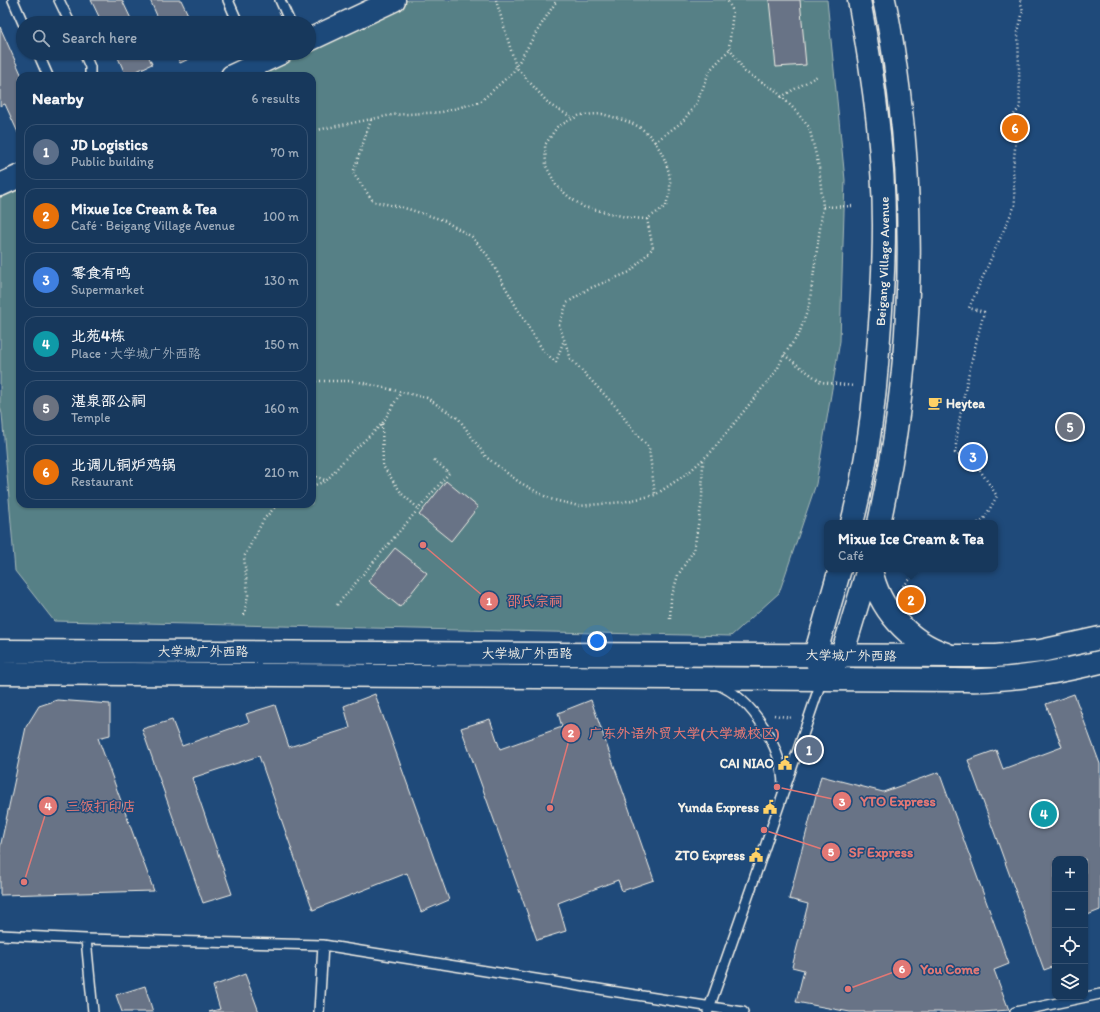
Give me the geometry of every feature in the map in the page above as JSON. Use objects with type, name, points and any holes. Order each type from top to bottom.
[{"type":"main road","points":[[316,37],[394,0]]},
{"type":"main road","name":"Beigang Village Avenue","points":[[853,520],[866,463],[878,365],[884,225],[882,165],[877,106],[859,0]]},
{"type":"main road","name":"Beigang Village Avenue","points":[[880,520],[886,493],[896,433],[903,372],[908,294],[909,240],[908,185],[901,113],[894,56],[884,0]]},
{"type":"main road","points":[[241,72],[266,60]]},
{"type":"main road","points":[[0,185],[16,178]]},
{"type":"main road","points":[[822,678],[815,655],[839,572]]},
{"type":"main road","points":[[822,678],[842,655],[868,572]]},
{"type":"main road","points":[[870,572],[892,616],[904,628],[923,644],[945,654],[955,656]]},
{"type":"main road","name":"大学城广外西路","points":[[0,651],[996,656],[1041,651],[1100,638]]},
{"type":"main road","name":"大学城广外西路","points":[[0,673],[998,680],[1073,669],[1100,662]]},
{"type":"lane","points":[[13,0],[21,16]]},
{"type":"lane","points":[[59,0],[67,16]]},
{"type":"lane","points":[[228,0],[235,16]]},
{"type":"lane","points":[[280,0],[287,16]]},
{"type":"lane","points":[[41,60],[46,72]]},
{"type":"lane","points":[[87,60],[90,67],[90,72]]},
{"type":"lane","points":[[694,678],[710,681],[731,692],[751,710],[763,725],[770,736],[779,763],[783,784],[783,796]]},
{"type":"lane","points":[[709,1009],[783,796],[822,678]]},
{"type":"lane","points":[[0,936],[323,945],[709,1009],[743,1012]]},
{"type":"lane","points":[[86,939],[92,1012]]},
{"type":"lane","points":[[319,1012],[323,945]]},
{"type":"lane","points":[[1015,1012],[1100,994]]},
{"type":"path","points":[[496,0],[516,67],[550,105],[574,119]]},
{"type":"path","points":[[316,130],[392,115],[442,112],[480,102],[513,72],[557,0]]},
{"type":"path","points":[[316,381],[355,381],[427,398],[459,419],[486,457],[519,482],[550,499],[579,506],[623,502],[655,494],[688,473],[711,452],[777,370],[784,355],[799,334],[809,306],[823,207],[819,166],[809,127],[774,89],[745,72],[730,49],[729,46],[733,11],[727,0]]},
{"type":"path","points":[[982,520],[997,496],[974,461],[955,453],[957,434],[970,366],[984,312],[969,308],[1016,205],[1013,169],[1016,138],[1013,127],[1013,116],[1020,107],[1018,32],[1023,11],[1020,0]]},
{"type":"path","points":[[655,142],[682,122],[696,105],[710,70],[730,49]]},
{"type":"path","points":[[781,97],[819,75]]},
{"type":"path","points":[[602,114],[642,129],[655,142],[664,158],[670,175],[670,188],[666,206],[646,219],[630,218],[584,207],[569,197],[556,185],[546,166],[545,145],[557,127],[580,115],[602,114]]},
{"type":"path","points":[[371,120],[353,173],[373,201],[408,209],[443,220],[472,237],[488,256],[544,352],[556,362],[564,340]]},
{"type":"path","points":[[823,207],[855,206]]},
{"type":"path","points":[[646,219],[653,248],[630,272],[588,289],[566,303],[559,325],[571,358],[618,409],[649,448],[655,494]]},
{"type":"path","points":[[784,355],[821,382],[858,387]]},
{"type":"path","points":[[316,485],[326,481],[344,459],[382,424],[401,392]]},
{"type":"path","points":[[382,424],[383,466],[402,494],[419,509]]},
{"type":"path","points":[[338,605],[449,472],[432,458]]},
{"type":"path","points":[[670,619],[671,599],[678,575],[694,550],[702,500],[703,459]]},
{"type":"path","points":[[316,477],[326,481]]},
{"type":"path","points":[[244,615],[248,595],[244,557],[264,520],[274,508]]},
{"type":"path","points":[[903,586],[918,572]]},
{"type":"path","points":[[772,715],[792,718]]},
{"type":"green space","points":[[408,0],[827,0],[845,180],[840,341],[816,484],[779,593],[731,636],[54,621],[15,571],[2,414],[0,407],[0,191],[16,183],[16,508],[316,508],[316,72],[254,72],[279,60],[316,60],[316,43]]},
{"type":"building","points":[[91,0],[122,0],[130,16],[99,16]]},
{"type":"building","points":[[150,0],[181,0],[189,16],[157,16]]},
{"type":"building","points":[[769,0],[800,0],[806,65],[776,67]]},
{"type":"building","points":[[0,27],[20,72],[16,72],[16,128],[5,104],[0,106]]},
{"type":"building","points":[[119,60],[150,60],[152,64],[135,72],[124,72]]},
{"type":"building","points":[[178,60],[187,60],[180,63]]},
{"type":"building","points":[[446,481],[478,507],[451,541],[419,515]]},
{"type":"building","points":[[395,548],[427,573],[400,607],[368,581]]},
{"type":"building","points":[[375,694],[449,900],[421,912],[407,873],[313,910],[259,756],[192,778],[232,894],[203,903],[142,729],[172,720],[182,746],[249,722],[246,714],[275,705],[289,747],[350,728],[344,706]]},
{"type":"building","points":[[1074,694],[1100,764],[1100,910],[1088,915],[1088,856],[1052,856],[1052,967],[1044,970],[968,760],[996,750],[1003,769],[1062,747],[1046,704]]},
{"type":"building","points":[[57,700],[110,704],[110,735],[98,738],[154,891],[0,895],[0,848],[26,727],[39,706]]},
{"type":"building","points":[[591,700],[654,880],[622,891],[618,880],[558,903],[566,931],[537,940],[461,728],[490,719],[500,749],[562,727],[558,713]]},
{"type":"building","points":[[939,772],[1009,964],[994,970],[1009,1010],[982,1012],[850,1012],[796,1002],[804,970],[792,967],[808,904],[789,899],[821,776],[883,792]]},
{"type":"building","points":[[245,974],[259,1012],[209,1012],[220,1009],[213,986]]},
{"type":"building","points":[[145,986],[153,1012],[122,1012],[116,995]]},
{"type":"place","name":"北调儿铜炉鸡锅","points":[[1015,128]]},
{"type":"place","name":"Heytea","points":[[935,403]]},
{"type":"place","name":"湛泉邵公祠","points":[[1070,427]]},
{"type":"place","name":"零食有鸣","points":[[973,457]]},
{"type":"place","name":"邵氏宗祠","points":[[423,545]]},
{"type":"place","name":"Mixue Ice Cream & Tea","points":[[911,600]]},
{"type":"place","name":"JD Logistics","points":[[809,750]]},
{"type":"place","name":"CAI NIAO","points":[[785,763]]},
{"type":"place","name":"YTO Express","points":[[777,787]]},
{"type":"place","name":"Yunda Express","points":[[770,807]]},
{"type":"place","name":"广东外语外贸大学(大学城校区)","points":[[550,808]]},
{"type":"place","name":"北苑4栋","points":[[1044,814]]},
{"type":"place","name":"SF Express","points":[[764,830]]},
{"type":"place","name":"ZTO Express","points":[[756,855]]},
{"type":"place","name":"三饭打印店","points":[[24,882]]},
{"type":"place","name":"You Come","points":[[848,989]]}]
